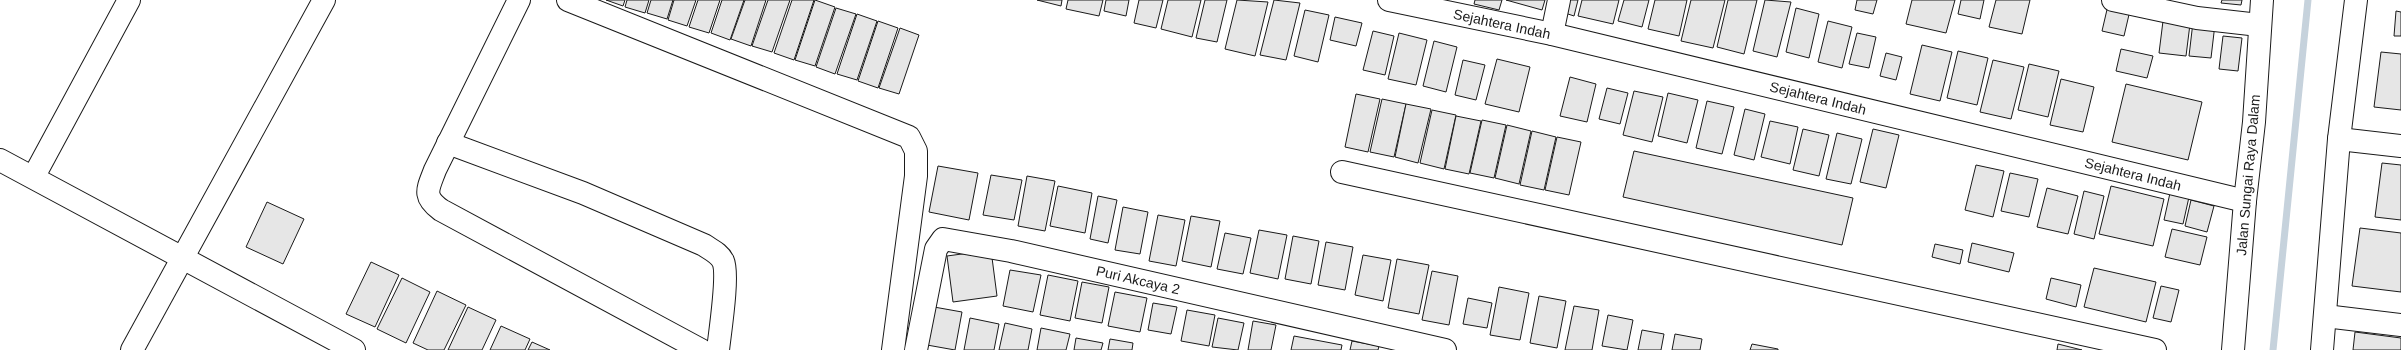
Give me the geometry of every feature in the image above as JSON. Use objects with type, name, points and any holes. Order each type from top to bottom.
[{"type":"street","points":[[34,176],[129,0]]},
{"type":"street","points":[[132,350],[324,0]]},
{"type":"street","points":[[519,0],[448,143],[427,192],[433,204],[701,350]]},
{"type":"street","points":[[568,0],[909,137],[916,151],[916,176],[892,350]]},
{"type":"street","name":"Sejahtera Indah","points":[[1389,0],[1552,34],[2245,201]]},
{"type":"street","points":[[1552,34],[1559,0]]},
{"type":"street","points":[[2113,0],[2197,18],[2259,25]]},
{"type":"street","name":"Jalan Sungai Raya Dalam","points":[[2233,350],[2245,201],[2254,122],[2259,25],[2262,0]]},
{"type":"street","points":[[2322,350],[2339,139],[2356,0]]},
{"type":"street","points":[[2339,139],[2401,146]]},
{"type":"street","points":[[448,143],[583,193],[704,245],[718,254],[724,263],[725,280],[718,350]]},
{"type":"street","points":[[0,160],[34,176],[354,350]]},
{"type":"street","points":[[1342,172],[2155,350]]},
{"type":"street","name":"Puri Akcaya 2","points":[[916,350],[936,249],[943,239],[1019,253],[1445,350]]},
{"type":"street","points":[[2325,316],[2401,325]]},
{"type":"building","points":[[606,0],[625,0],[623,6]]},
{"type":"building","points":[[627,0],[649,0],[645,13],[625,7]]},
{"type":"building","points":[[651,0],[673,0],[667,19],[647,13]]},
{"type":"building","points":[[674,0],[696,0],[687,26],[668,20]]},
{"type":"building","points":[[698,0],[720,0],[709,33],[689,27]]},
{"type":"building","points":[[722,0],[744,0],[730,40],[711,33]]},
{"type":"building","points":[[745,0],[766,0],[751,46],[731,39]]},
{"type":"building","points":[[768,0],[790,0],[772,52],[752,46]]},
{"type":"building","points":[[792,0],[814,0],[794,60],[774,53]]},
{"type":"building","points":[[815,0],[835,7],[815,66],[795,60]]},
{"type":"building","points":[[1037,0],[1062,0],[1061,6]]},
{"type":"building","points":[[1068,0],[1103,0],[1099,16],[1066,9]]},
{"type":"building","points":[[1106,0],[1129,0],[1126,16],[1104,11]]},
{"type":"building","points":[[1139,0],[1163,0],[1156,28],[1134,23]]},
{"type":"building","points":[[1168,0],[1201,0],[1192,37],[1161,29]]},
{"type":"building","points":[[1205,0],[1227,0],[1217,42],[1196,38]]},
{"type":"building","points":[[1237,0],[1268,2],[1255,56],[1225,49]]},
{"type":"building","points":[[1274,0],[1300,3],[1286,60],[1260,55]]},
{"type":"building","points":[[1475,0],[1502,0],[1499,10],[1474,4]]},
{"type":"building","points":[[1506,0],[1545,0],[1542,10]]},
{"type":"building","points":[[1565,0],[1578,0],[1574,16],[1562,12]]},
{"type":"building","points":[[1582,0],[1619,0],[1613,24],[1578,16]]},
{"type":"building","points":[[1624,0],[1649,0],[1642,27],[1618,21]]},
{"type":"building","points":[[1655,0],[1687,0],[1679,36],[1648,29]]},
{"type":"building","points":[[1691,0],[1725,0],[1713,48],[1681,41]]},
{"type":"building","points":[[1728,0],[1757,0],[1744,54],[1717,47]]},
{"type":"building","points":[[1765,0],[1791,2],[1777,57],[1753,51]]},
{"type":"building","points":[[1857,0],[1877,0],[1873,14],[1855,10]]},
{"type":"building","points":[[1912,0],[1955,0],[1946,33],[1906,24]]},
{"type":"building","points":[[1961,0],[1984,0],[1980,19],[1958,14]]},
{"type":"building","points":[[1996,0],[2030,0],[2022,34],[1989,27]]},
{"type":"building","points":[[2222,0],[2242,0],[2241,5],[2221,3]]},
{"type":"building","points":[[2109,1],[2131,6],[2124,36],[2102,31]]},
{"type":"building","points":[[836,8],[856,14],[835,74],[816,67]]},
{"type":"building","points":[[1796,8],[1819,14],[1809,58],[1786,52]]},
{"type":"building","points":[[1305,10],[1329,15],[1318,62],[1294,56]]},
{"type":"building","points":[[2396,11],[2401,12],[2401,36],[2394,36]]},
{"type":"building","points":[[857,14],[877,21],[857,80],[837,74]]},
{"type":"building","points":[[1335,17],[1362,23],[1356,46],[1330,40]]},
{"type":"building","points":[[878,21],[898,28],[878,88],[858,81]]},
{"type":"building","points":[[1828,21],[1852,27],[1842,68],[1818,62]]},
{"type":"building","points":[[2163,21],[2190,24],[2186,56],[2159,53]]},
{"type":"building","points":[[2193,22],[2215,24],[2211,58],[2189,56]]},
{"type":"building","points":[[900,28],[919,35],[899,94],[879,88]]},
{"type":"building","points":[[1373,31],[1394,36],[1385,75],[1363,70]]},
{"type":"building","points":[[1399,33],[1427,40],[1416,85],[1388,79]]},
{"type":"building","points":[[1857,33],[1876,37],[1869,68],[1849,64]]},
{"type":"building","points":[[2223,36],[2242,38],[2238,71],[2219,69]]},
{"type":"building","points":[[1434,41],[1457,47],[1446,92],[1423,86]]},
{"type":"building","points":[[1922,45],[1952,52],[1940,101],[1910,94]]},
{"type":"building","points":[[2121,49],[2153,56],[2147,78],[2116,71]]},
{"type":"building","points":[[1958,51],[1988,58],[1977,105],[1947,98]]},
{"type":"building","points":[[2381,52],[2401,54],[2401,110],[2374,107]]},
{"type":"building","points":[[1886,53],[1902,57],[1896,80],[1880,76]]},
{"type":"building","points":[[1497,59],[1530,67],[1519,112],[1485,104]]},
{"type":"building","points":[[1463,60],[1485,65],[1476,100],[1455,95]]},
{"type":"building","points":[[1993,60],[2024,67],[2011,119],[1980,112]]},
{"type":"building","points":[[2029,64],[2059,71],[2048,117],[2018,110]]},
{"type":"building","points":[[1570,77],[1596,84],[1587,122],[1560,116]]},
{"type":"building","points":[[2061,79],[2094,87],[2083,132],[2050,125]]},
{"type":"building","points":[[2126,84],[2202,102],[2188,160],[2112,142]]},
{"type":"building","points":[[1607,88],[1628,93],[1620,124],[1599,119]]},
{"type":"building","points":[[1634,91],[1663,97],[1652,142],[1623,135]]},
{"type":"building","points":[[1668,93],[1698,100],[1687,143],[1658,136]]},
{"type":"building","points":[[1356,94],[1380,99],[1368,152],[1345,147]]},
{"type":"building","points":[[1382,99],[1406,104],[1394,157],[1370,152]]},
{"type":"building","points":[[1707,101],[1734,107],[1722,154],[1696,148]]},
{"type":"building","points":[[1406,104],[1431,109],[1418,163],[1395,157]]},
{"type":"building","points":[[1745,109],[1765,114],[1754,160],[1734,155]]},
{"type":"building","points":[[1432,110],[1456,115],[1444,169],[1420,163]]},
{"type":"building","points":[[1456,116],[1481,121],[1469,174],[1445,169]]},
{"type":"building","points":[[1482,120],[1506,125],[1494,178],[1470,173]]},
{"type":"building","points":[[1770,121],[1798,127],[1790,164],[1761,157]]},
{"type":"building","points":[[1507,125],[1531,131],[1519,184],[1495,178]]},
{"type":"building","points":[[1803,129],[1829,135],[1819,176],[1793,170]]},
{"type":"building","points":[[1873,129],[1899,135],[1886,188],[1860,182]]},
{"type":"building","points":[[1532,131],[1556,137],[1544,190],[1520,185]]},
{"type":"building","points":[[1837,133],[1862,139],[1851,184],[1826,179]]},
{"type":"building","points":[[1557,137],[1581,142],[1569,195],[1545,190]]},
{"type":"building","points":[[1634,151],[1853,198],[1842,245],[1623,197]]},
{"type":"building","points":[[2382,163],[2401,165],[2401,220],[2375,217]]},
{"type":"building","points":[[1976,165],[2004,171],[1993,217],[1965,210]]},
{"type":"building","points":[[938,166],[978,173],[969,220],[929,212]]},
{"type":"building","points":[[2010,173],[2038,179],[2029,217],[2001,211]]},
{"type":"building","points":[[991,175],[1022,180],[1014,220],[983,215]]},
{"type":"building","points":[[1027,176],[1055,181],[1045,231],[1018,226]]},
{"type":"building","points":[[1058,186],[1092,193],[1085,233],[1050,226]]},
{"type":"building","points":[[2111,186],[2164,199],[2153,246],[2099,234]]},
{"type":"building","points":[[2047,188],[2078,196],[2068,234],[2037,227]]},
{"type":"building","points":[[2084,191],[2104,196],[2094,239],[2074,234]]},
{"type":"building","points":[[2170,193],[2189,197],[2183,224],[2164,220]]},
{"type":"building","points":[[1098,196],[1117,200],[1108,243],[1090,239]]},
{"type":"building","points":[[2191,200],[2214,206],[2207,232],[2185,226]]},
{"type":"building","points":[[267,202],[304,219],[283,264],[246,247]]},
{"type":"building","points":[[1123,207],[1148,212],[1140,254],[1115,250]]},
{"type":"building","points":[[1158,215],[1185,220],[1176,266],[1149,261]]},
{"type":"building","points":[[1191,216],[1220,221],[1211,267],[1182,261]]},
{"type":"building","points":[[2360,228],[2401,233],[2401,292],[2352,286]]},
{"type":"building","points":[[2172,229],[2207,237],[2200,265],[2165,257]]},
{"type":"building","points":[[1259,230],[1287,235],[1278,279],[1250,273]]},
{"type":"building","points":[[1225,233],[1251,238],[1243,274],[1217,269]]},
{"type":"building","points":[[1293,236],[1319,241],[1311,284],[1285,279]]},
{"type":"building","points":[[1326,242],[1353,247],[1345,290],[1318,285]]},
{"type":"building","points":[[1972,243],[2014,253],[2009,272],[1968,262]]},
{"type":"building","points":[[1935,244],[1963,250],[1960,264],[1932,257]]},
{"type":"building","points":[[991,250],[997,296],[953,302],[947,256]]},
{"type":"building","points":[[1363,255],[1391,260],[1383,301],[1355,295]]},
{"type":"building","points":[[1397,259],[1429,265],[1419,314],[1388,308]]},
{"type":"building","points":[[371,262],[399,275],[375,327],[346,314]]},
{"type":"building","points":[[2094,268],[2156,282],[2146,322],[2084,307]]},
{"type":"building","points":[[1010,270],[1041,275],[1033,312],[1003,306]]},
{"type":"building","points":[[1432,271],[1458,276],[1449,325],[1422,320]]},
{"type":"building","points":[[1048,275],[1078,281],[1070,321],[1040,315]]},
{"type":"building","points":[[402,278],[430,292],[406,343],[377,329]]},
{"type":"building","points":[[2051,278],[2081,285],[2076,307],[2046,299]]},
{"type":"building","points":[[1082,282],[1109,287],[1102,323],[1075,318]]},
{"type":"building","points":[[2161,286],[2179,290],[2171,322],[2153,318]]},
{"type":"building","points":[[1499,287],[1529,293],[1520,340],[1490,335]]},
{"type":"building","points":[[437,291],[466,305],[444,350],[428,350],[413,343]]},
{"type":"building","points":[[1115,292],[1147,298],[1140,332],[1108,326]]},
{"type":"building","points":[[1539,296],[1566,301],[1557,348],[1530,343]]},
{"type":"building","points":[[1468,298],[1492,303],[1487,328],[1463,324]]},
{"type":"building","points":[[1153,303],[1177,307],[1171,334],[1148,330]]},
{"type":"building","points":[[1574,306],[1599,310],[1592,350],[1565,350]]},
{"type":"building","points":[[468,307],[496,320],[482,350],[448,350]]},
{"type":"building","points":[[934,307],[962,312],[955,350],[927,345]]},
{"type":"building","points":[[1187,310],[1215,315],[1209,346],[1181,341]]},
{"type":"building","points":[[1608,315],[1633,320],[1627,350],[1602,346]]},
{"type":"building","points":[[970,318],[999,324],[994,350],[964,350]]},
{"type":"building","points":[[1218,318],[1244,323],[1238,350],[1212,347]]},
{"type":"building","points":[[1253,321],[1276,325],[1271,350],[1248,350]]},
{"type":"building","points":[[1005,323],[1032,329],[1028,350],[999,350]]},
{"type":"building","points":[[501,326],[530,339],[525,350],[490,350]]},
{"type":"building","points":[[1041,328],[1070,334],[1066,350],[1037,350]]},
{"type":"building","points":[[1642,330],[1664,334],[1661,350],[1638,350]]},
{"type":"building","points":[[2355,332],[2401,338],[2401,350],[2353,350]]},
{"type":"building","points":[[1675,334],[1702,339],[1700,350],[1672,350]]},
{"type":"building","points":[[1294,336],[1342,345],[1341,350],[1291,350]]},
{"type":"building","points":[[1076,338],[1103,343],[1101,350],[1074,350]]},
{"type":"building","points":[[1110,339],[1133,343],[1132,350],[1108,350]]},
{"type":"building","points":[[1352,341],[1379,346],[1378,350],[1350,350]]},
{"type":"building","points":[[532,342],[550,350],[528,350]]},
{"type":"building","points":[[1752,344],[1778,349],[1778,350],[1750,350]]},
{"type":"building","points":[[2058,344],[2082,350],[2057,350]]},
{"type":"waterway","points":[[2273,350],[2308,0]]}]
